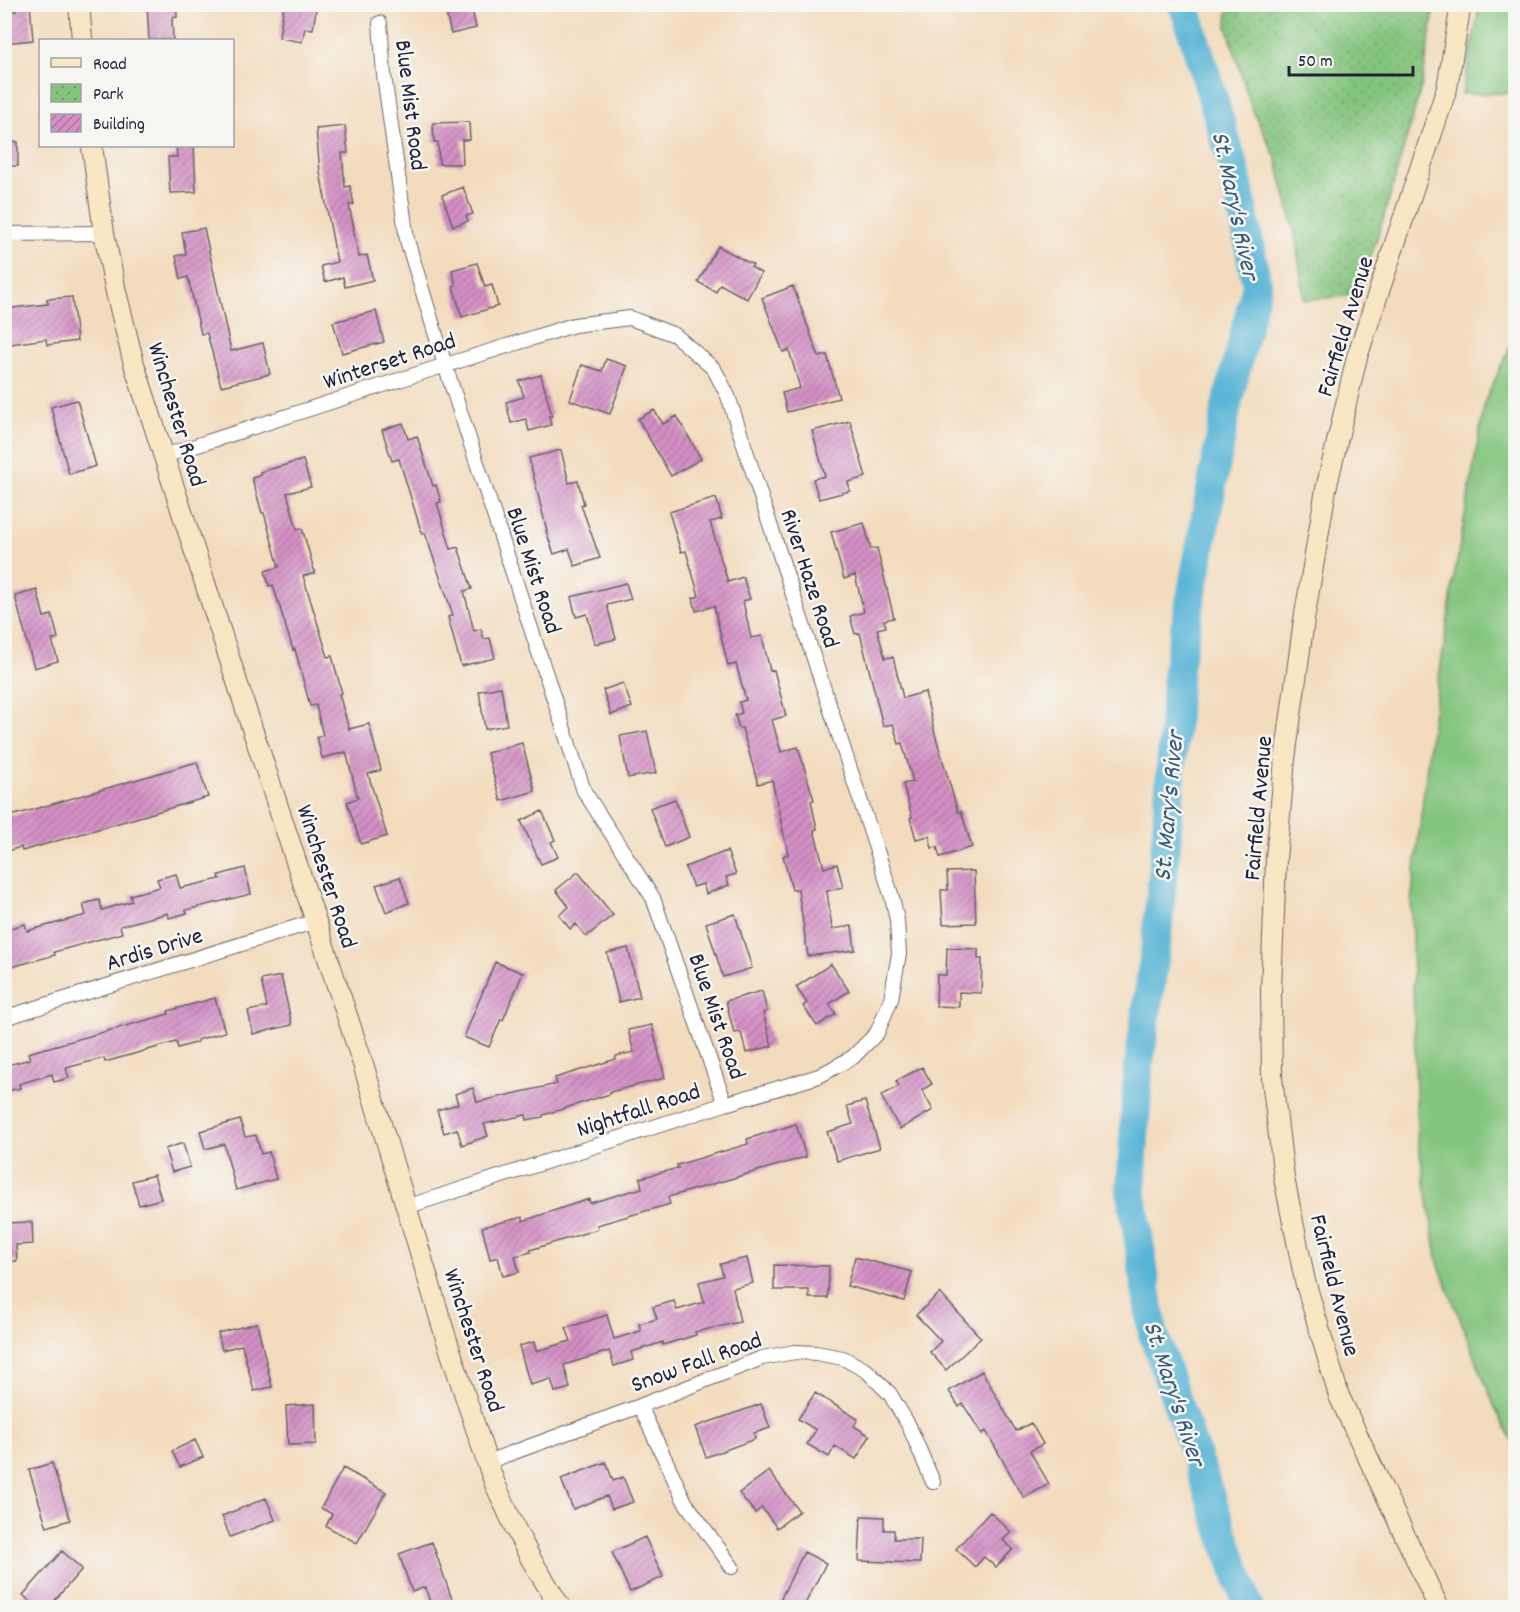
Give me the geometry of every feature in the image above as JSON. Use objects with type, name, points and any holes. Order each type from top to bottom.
[{"type":"main road","points":[[79,4],[82,39]]},
{"type":"main road","name":"Fairfield Avenue","points":[[1439,1608],[1339,1396],[1305,1281],[1284,1178],[1273,1089],[1271,990],[1276,859],[1285,759],[1304,620],[1326,489],[1357,357],[1448,88],[1461,4]]},
{"type":"main road","name":"Winchester Road","points":[[92,147],[104,233],[134,364],[363,1064],[406,1207],[495,1484],[532,1561],[561,1608]]},
{"type":"street","name":"Blue Mist Road","points":[[380,23],[384,75],[407,240],[445,365],[584,791],[653,898],[725,1104]]},
{"type":"street","points":[[4,234],[104,233]]},
{"type":"street","name":"Winterset Road","points":[[164,456],[574,325],[630,318]]},
{"type":"street","name":"River Haze Road","points":[[630,318],[675,335],[714,369],[728,396],[892,897]]},
{"type":"street","name":"Nightfall Road","points":[[406,1207],[819,1076],[853,1057],[877,1033],[891,999],[899,954],[897,920],[892,897]]},
{"type":"street","name":"Ardis Drive","points":[[4,1018],[316,921]]},
{"type":"street","name":"Snow Fall Road","points":[[488,1462],[762,1358],[795,1352],[843,1358],[867,1371],[890,1394],[909,1426],[933,1482]]},
{"type":"street","points":[[640,1406],[685,1502],[732,1567]]},
{"type":"green space","points":[[1228,5],[1435,5],[1422,84],[1383,220],[1358,295],[1304,300],[1295,234],[1276,158],[1251,107],[1227,27]]},
{"type":"green space","points":[[1480,5],[1515,5],[1515,93],[1462,94]]},
{"type":"green space","points":[[1515,336],[1515,1447],[1494,1406],[1438,1263],[1417,1135],[1411,903],[1431,730],[1455,572],[1485,401]]},
{"type":"building","points":[[15,4],[30,4],[33,40],[4,43],[4,12],[16,11]]},
{"type":"building","points":[[147,4],[176,4],[177,17],[172,18],[173,39],[149,39]]},
{"type":"building","points":[[284,4],[317,4],[313,29],[305,28],[302,42],[279,38]]},
{"type":"building","points":[[444,4],[471,4],[476,28],[451,34]]},
{"type":"building","points":[[469,122],[470,140],[462,140],[463,164],[439,164],[438,142],[434,142],[433,123]]},
{"type":"building","points":[[345,126],[348,153],[342,153],[345,187],[350,186],[354,204],[349,205],[359,257],[367,255],[373,280],[345,287],[343,277],[325,282],[321,266],[337,262],[320,172],[316,129]]},
{"type":"building","points":[[4,142],[18,142],[18,166],[4,166]]},
{"type":"building","points":[[176,147],[194,147],[196,192],[170,193],[168,157],[177,157]]},
{"type":"building","points":[[463,187],[473,214],[466,216],[468,221],[453,226],[442,195]]},
{"type":"building","points":[[204,228],[231,351],[263,343],[270,374],[221,386],[207,333],[201,334],[188,277],[181,279],[176,256],[186,254],[182,232]]},
{"type":"building","points":[[718,246],[753,265],[751,267],[761,273],[747,299],[720,284],[716,292],[698,282]]},
{"type":"building","points":[[477,263],[485,287],[492,285],[498,306],[462,317],[453,286],[456,285],[452,270]]},
{"type":"building","points":[[793,286],[819,357],[827,355],[839,398],[787,412],[782,393],[800,388],[789,350],[783,352],[762,298]]},
{"type":"building","points":[[72,297],[77,341],[47,345],[46,339],[4,345],[4,309],[48,304],[47,299]]},
{"type":"building","points":[[376,311],[384,342],[342,353],[333,322]]},
{"type":"building","points":[[606,359],[627,366],[610,414],[570,400],[582,365],[602,371]]},
{"type":"building","points":[[541,375],[552,416],[549,416],[551,425],[529,431],[526,419],[511,423],[506,402],[524,397],[519,381]]},
{"type":"building","points":[[77,400],[96,466],[69,474],[51,407]]},
{"type":"building","points":[[654,410],[663,424],[677,416],[701,459],[671,476],[638,419]]},
{"type":"building","points":[[850,421],[866,477],[848,482],[850,491],[819,499],[813,479],[825,476],[812,431]]},
{"type":"building","points":[[403,423],[408,439],[417,436],[433,486],[436,485],[441,502],[437,503],[451,549],[458,547],[472,589],[464,591],[474,631],[481,629],[484,639],[490,638],[495,658],[461,666],[448,617],[453,615],[425,533],[422,534],[399,459],[392,461],[382,430]]},
{"type":"building","points":[[561,450],[569,483],[578,481],[584,504],[581,505],[600,558],[575,566],[569,549],[554,554],[546,531],[529,458]]},
{"type":"building","points":[[303,460],[311,487],[287,493],[297,529],[302,528],[315,573],[303,576],[328,657],[332,656],[342,693],[339,694],[349,729],[369,724],[381,770],[368,774],[387,836],[361,844],[347,802],[358,798],[346,752],[322,758],[317,737],[323,736],[316,705],[310,706],[295,649],[293,650],[273,585],[269,586],[265,571],[279,567],[252,478],[261,475],[260,472]]},
{"type":"building","points":[[716,498],[722,519],[710,522],[728,582],[743,577],[750,599],[743,601],[751,638],[762,636],[770,671],[774,670],[786,716],[772,720],[781,752],[798,747],[814,800],[811,801],[817,829],[814,830],[824,868],[837,864],[843,887],[827,891],[832,929],[852,926],[855,950],[808,956],[798,889],[792,890],[783,856],[788,854],[772,780],[758,784],[742,728],[739,728],[735,715],[742,713],[739,702],[746,700],[736,664],[728,666],[714,606],[696,611],[693,598],[699,596],[686,551],[681,552],[669,512]]},
{"type":"building","points":[[864,523],[871,549],[877,548],[894,618],[884,620],[886,627],[877,629],[885,658],[893,657],[903,698],[925,692],[958,812],[961,811],[972,847],[940,857],[937,847],[932,848],[929,836],[916,839],[903,784],[913,782],[902,743],[899,744],[893,724],[883,726],[860,633],[855,634],[850,616],[864,612],[855,575],[844,579],[831,532]]},
{"type":"building","points":[[626,583],[631,599],[607,605],[616,639],[595,644],[587,614],[576,617],[571,597]]},
{"type":"building","points":[[37,590],[44,617],[52,615],[58,638],[52,640],[58,661],[34,668],[15,596]]},
{"type":"building","points":[[623,683],[632,707],[611,715],[603,690]]},
{"type":"building","points":[[501,687],[507,725],[485,729],[479,691]]},
{"type":"building","points":[[647,731],[656,773],[628,778],[620,736]]},
{"type":"building","points":[[522,743],[535,791],[501,801],[487,753]]},
{"type":"building","points":[[197,762],[208,797],[22,851],[21,847],[4,852],[4,818]]},
{"type":"building","points":[[675,799],[689,837],[665,847],[650,808]]},
{"type":"building","points":[[542,811],[555,840],[551,842],[558,857],[541,864],[521,821]]},
{"type":"building","points":[[727,851],[736,874],[726,877],[729,885],[706,894],[703,884],[693,887],[685,867]]},
{"type":"building","points":[[245,868],[251,894],[186,910],[187,913],[169,918],[168,913],[120,926],[122,933],[4,969],[4,930],[25,924],[27,931],[86,915],[83,904],[99,900],[102,910],[132,901],[130,895],[160,887],[157,879],[176,874],[180,888],[220,879],[219,875]]},
{"type":"building","points":[[974,871],[976,923],[943,924],[941,890],[948,890],[947,872]]},
{"type":"building","points":[[578,872],[613,915],[586,937],[576,924],[570,929],[559,915],[569,907],[556,890]]},
{"type":"building","points":[[400,877],[409,903],[386,912],[376,885]]},
{"type":"building","points":[[735,914],[752,968],[723,977],[706,923]]},
{"type":"building","points":[[628,948],[640,997],[619,1002],[607,953]]},
{"type":"building","points":[[947,948],[978,949],[978,959],[982,959],[981,993],[959,992],[959,1007],[936,1006],[937,975],[946,975]]},
{"type":"building","points":[[495,962],[523,973],[489,1047],[464,1037]]},
{"type":"building","points":[[831,964],[849,991],[829,1004],[836,1014],[817,1026],[803,1006],[807,1003],[796,987]]},
{"type":"building","points":[[281,976],[292,1025],[253,1034],[248,1011],[267,1007],[261,980]]},
{"type":"building","points":[[762,991],[767,1011],[763,1013],[772,1046],[746,1053],[741,1032],[734,1033],[726,1001]]},
{"type":"building","points":[[215,998],[225,1032],[178,1048],[176,1042],[105,1062],[104,1058],[66,1068],[69,1078],[54,1082],[52,1074],[19,1084],[20,1088],[4,1092],[4,1066],[30,1059],[28,1053],[169,1014],[168,1011]]},
{"type":"building","points":[[652,1025],[665,1078],[610,1092],[610,1094],[543,1115],[543,1117],[527,1120],[526,1115],[484,1124],[488,1136],[462,1145],[457,1129],[444,1133],[437,1110],[458,1104],[455,1094],[473,1088],[477,1102],[557,1084],[555,1078],[616,1059],[616,1056],[634,1052],[628,1030]]},
{"type":"building","points":[[922,1067],[932,1084],[922,1090],[933,1110],[900,1129],[881,1096],[899,1086],[896,1081]]},
{"type":"building","points":[[865,1101],[880,1148],[837,1161],[827,1132],[853,1124],[847,1106]]},
{"type":"building","points":[[240,1120],[245,1137],[256,1135],[261,1154],[269,1152],[276,1179],[236,1190],[224,1144],[205,1149],[200,1131]]},
{"type":"building","points":[[796,1124],[806,1157],[668,1197],[670,1204],[597,1225],[598,1229],[515,1256],[519,1272],[503,1276],[498,1257],[490,1259],[482,1227],[523,1217],[523,1221],[589,1199],[590,1203],[642,1188],[640,1178],[678,1168],[677,1165],[748,1144],[747,1139]]},
{"type":"building","points":[[183,1143],[190,1167],[172,1172],[165,1149]]},
{"type":"building","points":[[154,1175],[161,1199],[139,1205],[132,1181]]},
{"type":"building","points":[[32,1222],[33,1244],[16,1245],[17,1261],[4,1262],[4,1223]]},
{"type":"building","points":[[855,1257],[912,1272],[904,1301],[847,1286]]},
{"type":"building","points":[[747,1258],[753,1283],[733,1288],[740,1322],[695,1332],[696,1335],[631,1352],[633,1360],[614,1366],[609,1351],[564,1365],[570,1388],[555,1392],[551,1379],[530,1385],[519,1346],[534,1342],[536,1351],[571,1341],[566,1328],[607,1315],[614,1339],[641,1331],[639,1324],[657,1319],[653,1307],[674,1301],[677,1310],[704,1302],[699,1282],[723,1276],[720,1264]]},
{"type":"building","points":[[774,1265],[829,1266],[828,1298],[809,1298],[809,1290],[774,1290]]},
{"type":"building","points":[[940,1293],[981,1338],[946,1370],[930,1352],[941,1341],[916,1315]]},
{"type":"building","points":[[257,1323],[272,1387],[254,1391],[242,1345],[222,1350],[218,1333]]},
{"type":"building","points":[[982,1371],[1016,1431],[1031,1423],[1043,1444],[1030,1451],[1049,1484],[1024,1498],[986,1431],[982,1434],[963,1404],[959,1407],[949,1391]]},
{"type":"building","points":[[815,1393],[858,1419],[854,1426],[870,1436],[856,1459],[835,1446],[829,1457],[807,1444],[816,1430],[798,1419]]},
{"type":"building","points":[[315,1404],[316,1444],[288,1445],[286,1406]]},
{"type":"building","points":[[761,1404],[770,1428],[754,1433],[755,1439],[706,1457],[695,1427]]},
{"type":"building","points":[[195,1440],[203,1457],[180,1467],[172,1451]]},
{"type":"building","points":[[606,1462],[613,1481],[623,1477],[633,1502],[612,1509],[607,1496],[573,1509],[561,1479]]},
{"type":"building","points":[[52,1463],[70,1520],[47,1527],[29,1470]]},
{"type":"building","points":[[343,1468],[386,1492],[357,1543],[326,1526],[332,1514],[321,1508]]},
{"type":"building","points":[[769,1471],[799,1511],[777,1528],[762,1508],[755,1513],[739,1493]]},
{"type":"building","points":[[266,1498],[275,1520],[230,1537],[222,1516]]},
{"type":"building","points":[[990,1512],[1011,1532],[1003,1540],[1013,1549],[996,1567],[984,1557],[975,1567],[956,1549]]},
{"type":"building","points":[[861,1516],[884,1517],[884,1530],[894,1530],[894,1539],[921,1539],[920,1563],[859,1561]]},
{"type":"building","points":[[645,1537],[663,1577],[630,1592],[612,1552]]},
{"type":"building","points":[[432,1542],[455,1608],[432,1608],[425,1587],[412,1592],[399,1554]]},
{"type":"building","points":[[62,1551],[82,1569],[48,1608],[37,1608],[23,1595]]},
{"type":"building","points":[[804,1552],[826,1563],[803,1608],[776,1608]]},
{"type":"waterway","name":"St. Mary's River","points":[[1182,4],[1235,171],[1257,285],[1227,404],[1178,668],[1167,830],[1156,945],[1138,1071],[1131,1189],[1153,1333],[1249,1608]]}]
